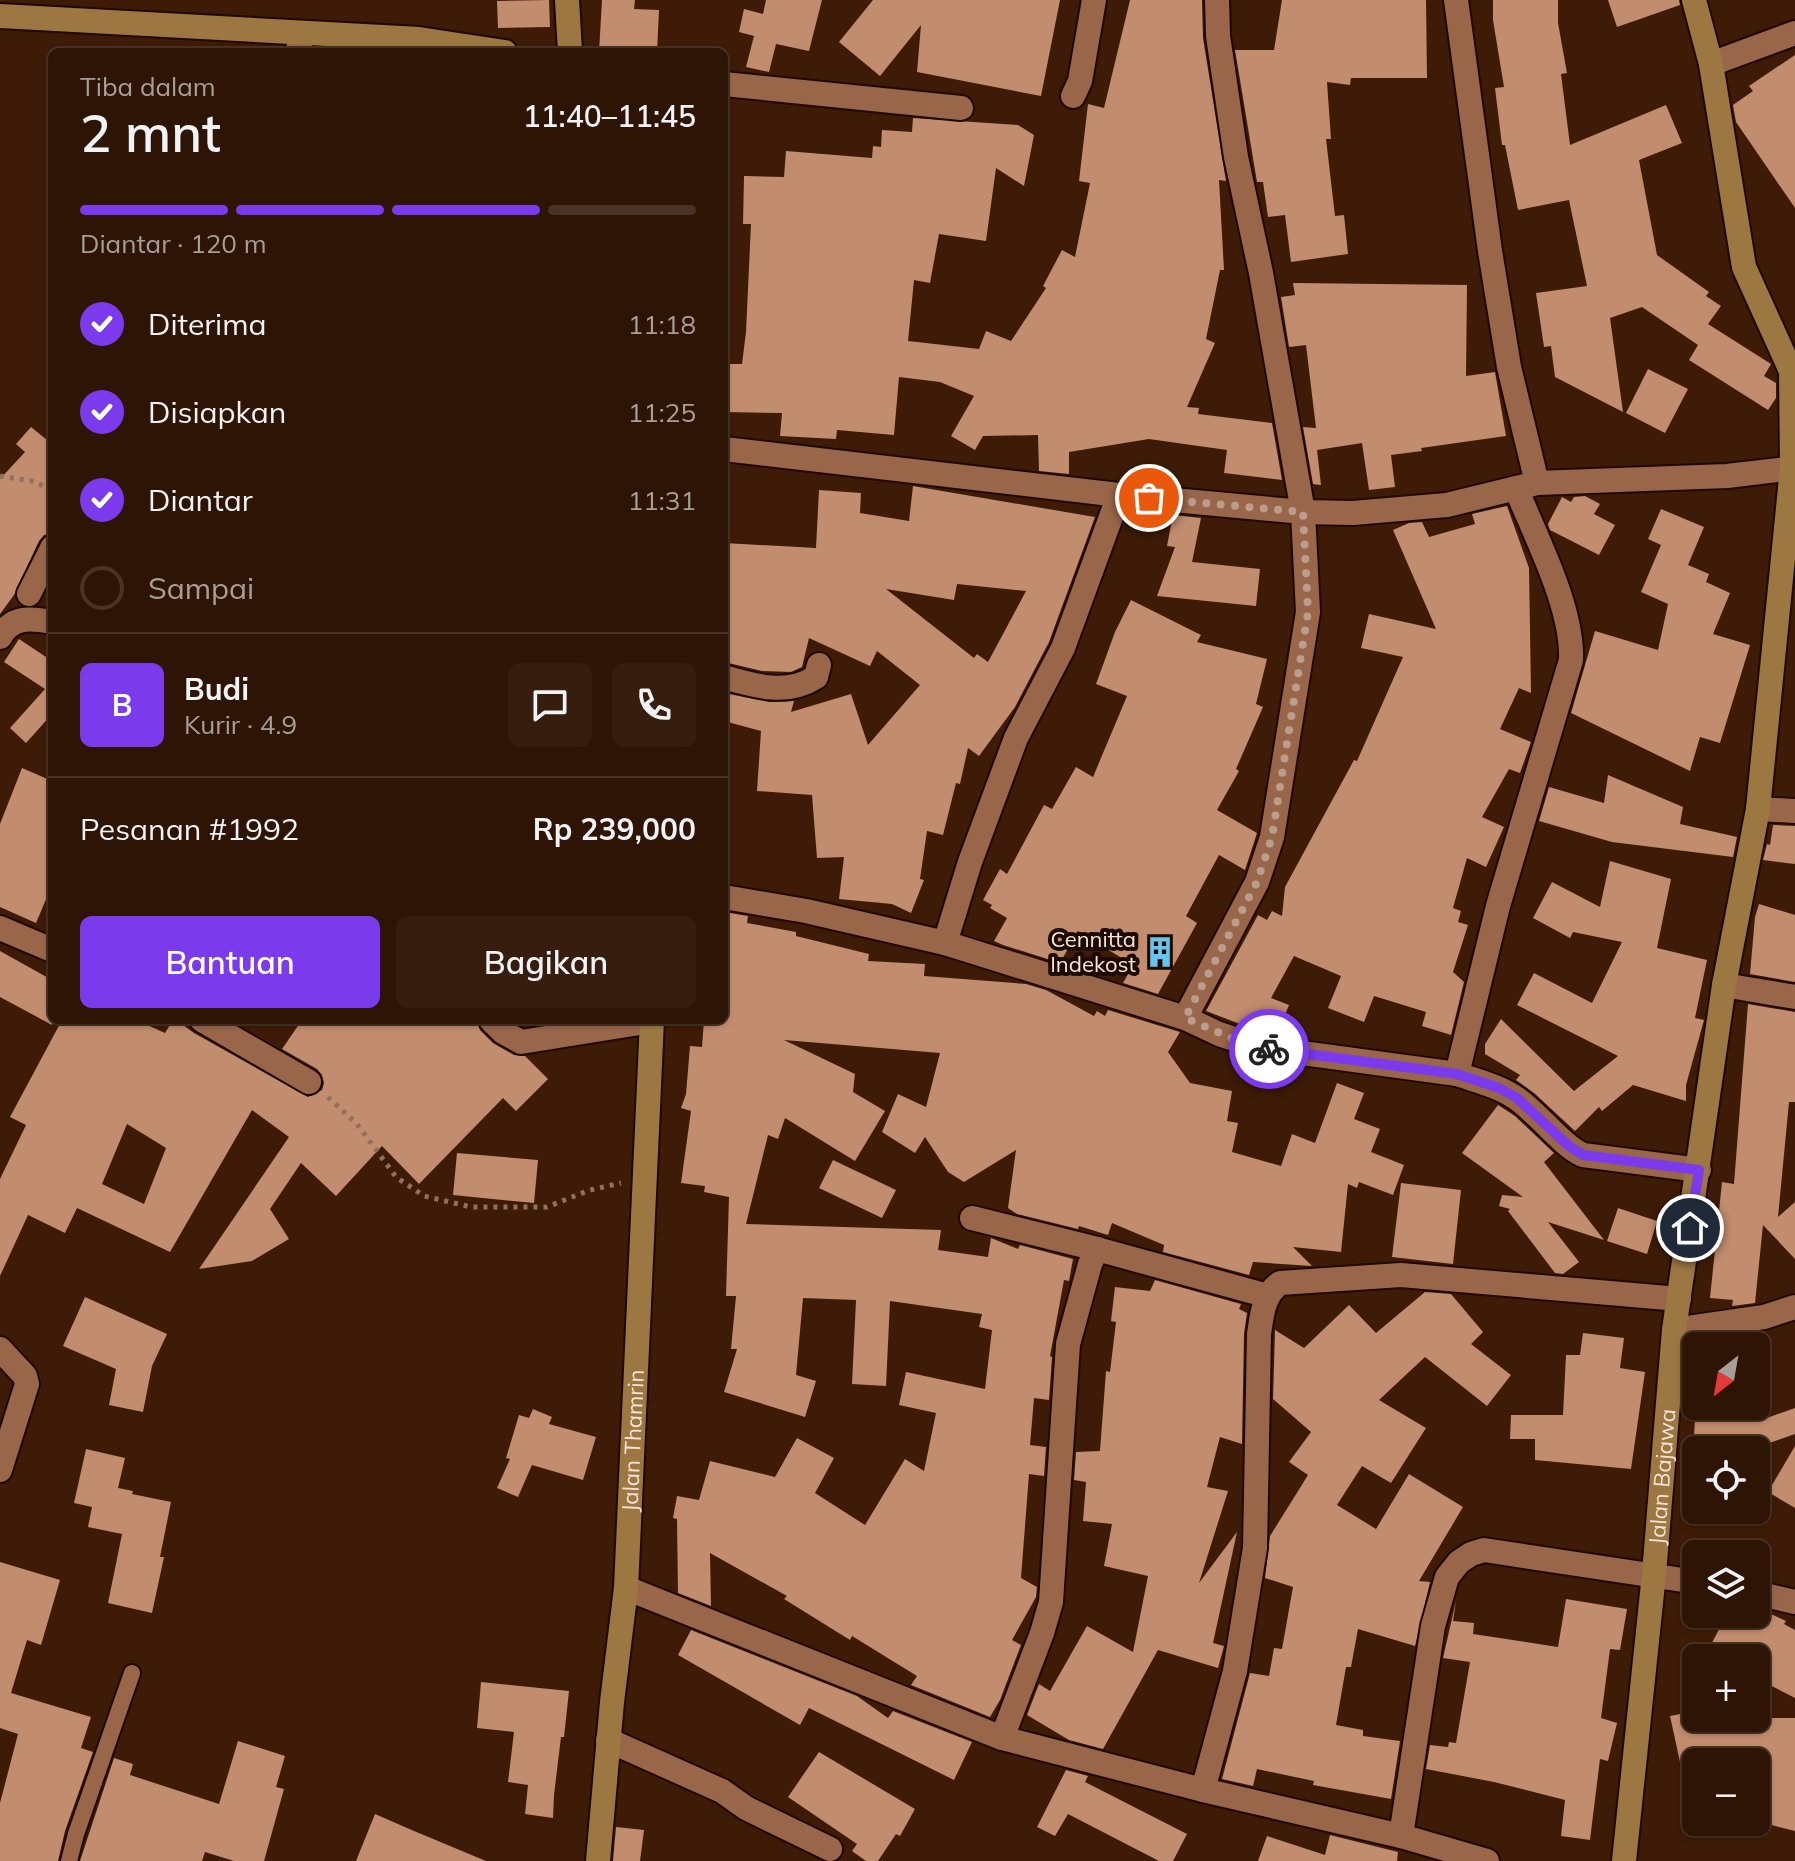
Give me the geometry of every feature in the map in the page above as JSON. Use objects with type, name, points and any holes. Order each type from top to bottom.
[{"type":"street","points":[[567,0],[570,48]]},
{"type":"street","points":[[1073,96],[1080,81],[1094,0]]},
{"type":"street","points":[[1185,1018],[1257,882],[1272,837],[1308,612],[1303,512],[1264,288],[1236,157],[1218,36],[1217,0]]},
{"type":"street","points":[[1456,0],[1526,486],[1565,610],[1572,647],[1571,660],[1498,906],[1457,1074]]},
{"type":"street","name":"Jalan Bajawa","points":[[1624,1861],[1654,1574],[1674,1330],[1724,985],[1758,809],[1794,468],[1791,371],[1744,267],[1711,64],[1694,0]]},
{"type":"street","points":[[0,16],[300,43],[419,39],[479,48]]},
{"type":"street","points":[[1711,64],[1795,33]]},
{"type":"street","points":[[728,84],[961,108]]},
{"type":"street","points":[[728,449],[1119,495],[1303,512],[1353,513],[1447,505],[1526,486],[1727,476],[1794,468]]},
{"type":"street","points":[[945,943],[970,862],[1016,738],[1063,648],[1119,495]]},
{"type":"street","points":[[29,594],[48,556]]},
{"type":"street","points":[[0,637],[6,627],[20,620],[31,618],[48,621]]},
{"type":"street","points":[[728,678],[778,689],[806,684],[816,677],[819,665]]},
{"type":"street","points":[[1758,809],[1795,811]]},
{"type":"street","points":[[728,898],[806,911],[945,943],[1185,1018],[1258,1047],[1457,1074],[1499,1088],[1517,1098],[1570,1147],[1583,1155],[1699,1170]]},
{"type":"street","points":[[0,928],[48,948]]},
{"type":"street","points":[[1724,985],[1795,997]]},
{"type":"street","points":[[209,1024],[309,1082]]},
{"type":"street","points":[[495,1024],[521,1042],[633,1024]]},
{"type":"street","name":"Jalan Thamrin","points":[[598,1861],[626,1588],[652,1024]]},
{"type":"street","points":[[972,1218],[1268,1296]]},
{"type":"street","points":[[1002,1738],[1051,1602],[1068,1344],[1097,1249]]},
{"type":"street","points":[[1203,1790],[1235,1671],[1255,1548],[1259,1334],[1263,1307],[1272,1289],[1280,1283],[1401,1275],[1679,1299]]},
{"type":"street","points":[[1674,1330],[1764,1317],[1795,1307]]},
{"type":"street","points":[[0,1349],[25,1376],[27,1384],[0,1470]]},
{"type":"street","points":[[1401,1836],[1433,1626],[1447,1577],[1459,1562],[1484,1550],[1682,1579]]},
{"type":"street","points":[[626,1588],[1002,1738],[1203,1790],[1401,1836],[1487,1861]]},
{"type":"street","points":[[1770,1596],[1795,1602]]},
{"type":"street","points":[[608,1740],[722,1791],[746,1808],[830,1849]]},
{"type":"lane","points":[[69,1861],[132,1673]]},
{"type":"path","points":[[0,476],[32,481],[48,488]]},
{"type":"path","points":[[309,1082],[357,1124],[396,1177],[424,1196],[471,1207],[547,1207],[590,1190],[631,1180],[645,1184]]},
{"type":"building","points":[[549,0],[550,27],[498,28],[497,1]]},
{"type":"building","points":[[602,0],[635,0],[634,9],[659,10],[657,48],[599,48]]},
{"type":"building","points":[[766,0],[822,0],[809,51],[776,44],[769,72],[746,67],[754,36],[739,32],[744,9],[763,14]]},
{"type":"building","points":[[873,0],[1060,0],[1041,96],[917,72],[921,25],[880,76],[839,42]]},
{"type":"building","points":[[1130,0],[1202,0],[1203,38],[1226,181],[1219,180],[1224,270],[1220,270],[1206,339],[1215,343],[1187,407],[1199,408],[1198,414],[1272,423],[1282,480],[1224,473],[1227,450],[1149,439],[1069,452],[1069,474],[1039,471],[1038,435],[983,436],[975,450],[951,436],[974,396],[940,382],[899,377],[894,435],[837,430],[836,439],[780,436],[782,413],[728,412],[728,364],[742,364],[746,332],[751,224],[743,224],[744,176],[784,177],[786,151],[872,158],[873,146],[881,147],[882,130],[912,132],[913,118],[1018,125],[1034,135],[1024,186],[996,168],[986,241],[939,234],[930,283],[914,280],[908,341],[979,349],[986,331],[1011,341],[1046,288],[1043,286],[1062,250],[1075,257],[1090,183],[1079,181],[1088,104],[1104,108]]},
{"type":"building","points":[[1282,0],[1426,0],[1427,78],[1351,78],[1350,85],[1327,82],[1331,139],[1326,139],[1335,216],[1344,215],[1348,254],[1291,262],[1285,215],[1268,217],[1263,182],[1257,182],[1235,50],[1274,50]]},
{"type":"building","points":[[1493,0],[1558,0],[1558,23],[1567,73],[1561,74],[1570,145],[1666,105],[1682,143],[1639,160],[1657,255],[1709,292],[1706,296],[1721,306],[1708,324],[1771,364],[1764,376],[1776,383],[1776,398],[1768,410],[1689,360],[1698,345],[1642,307],[1610,318],[1623,412],[1555,377],[1551,346],[1544,347],[1536,293],[1587,286],[1569,200],[1518,210],[1505,145],[1502,145],[1495,88],[1504,87],[1493,20]]},
{"type":"building","points":[[1608,0],[1679,0],[1680,5],[1617,27]]},
{"type":"building","points":[[1795,55],[1795,208],[1736,122],[1733,105],[1753,91],[1749,86]]},
{"type":"building","points":[[1293,283],[1467,285],[1466,376],[1495,372],[1506,436],[1391,455],[1395,487],[1369,490],[1362,443],[1317,450],[1321,485],[1313,484],[1303,427],[1316,428],[1306,345],[1289,347],[1281,297],[1295,295]]},
{"type":"building","points":[[1648,369],[1688,389],[1665,433],[1626,413]]},
{"type":"building","points":[[31,427],[48,441],[48,534],[39,541],[14,595],[0,614],[0,479],[25,452],[16,444]]},
{"type":"building","points":[[913,486],[1095,517],[1049,642],[1015,707],[979,756],[968,748],[943,835],[927,831],[920,879],[924,880],[911,913],[892,904],[839,899],[844,857],[817,858],[812,795],[757,791],[761,731],[728,722],[728,694],[769,702],[794,701],[791,712],[851,694],[868,745],[920,685],[877,651],[870,666],[809,638],[802,667],[791,672],[762,671],[728,663],[728,543],[816,548],[819,490],[861,493],[860,513],[909,521]],"holes":[[[957,584],[1026,591],[988,662],[977,654],[974,658],[886,589],[954,600]]]},
{"type":"building","points":[[1585,496],[1600,504],[1594,514],[1615,525],[1599,555],[1550,530],[1548,524],[1562,497],[1571,502],[1574,497]]},
{"type":"building","points":[[1507,506],[1529,568],[1531,693],[1519,688],[1500,729],[1531,742],[1520,773],[1509,769],[1482,817],[1504,827],[1486,867],[1467,858],[1453,908],[1461,911],[1458,922],[1468,925],[1453,972],[1464,982],[1451,1035],[1422,1026],[1426,1012],[1374,996],[1364,1022],[1328,1008],[1341,976],[1294,956],[1271,998],[1289,1005],[1277,1034],[1261,1032],[1206,1011],[1258,915],[1267,920],[1272,911],[1282,916],[1285,887],[1354,760],[1357,761],[1403,657],[1361,648],[1369,614],[1436,629],[1393,530],[1409,523],[1422,522],[1429,537],[1475,524],[1472,514]]},
{"type":"building","points":[[1661,509],[1704,527],[1688,565],[1709,574],[1706,582],[1730,593],[1713,634],[1750,645],[1720,743],[1700,737],[1690,771],[1571,713],[1595,631],[1658,650],[1668,604],[1641,592],[1661,545],[1648,539]]},
{"type":"building","points":[[1173,515],[1201,518],[1192,562],[1260,569],[1256,606],[1157,596],[1175,547],[1167,546]]},
{"type":"building","points":[[1131,600],[1201,635],[1197,642],[1267,659],[1256,704],[1263,707],[1236,769],[1239,771],[1217,810],[1257,833],[1245,870],[1219,855],[1186,916],[1197,923],[1158,994],[1123,983],[1133,965],[1078,931],[1060,963],[994,941],[1007,918],[983,900],[1000,869],[1007,874],[1044,805],[1052,809],[1076,767],[1093,777],[1127,696],[1096,684],[1115,632]]},
{"type":"building","points":[[19,639],[48,658],[48,718],[26,743],[10,728],[45,689],[4,662]]},
{"type":"building","points":[[22,768],[48,779],[48,894],[36,923],[0,907],[0,824]]},
{"type":"building","points":[[1608,775],[1683,807],[1680,824],[1737,837],[1733,857],[1612,842],[1539,821],[1549,787],[1604,803]]},
{"type":"building","points":[[1773,825],[1795,826],[1795,864],[1763,860],[1767,844],[1770,845]]},
{"type":"building","points":[[1610,861],[1671,879],[1657,948],[1707,960],[1695,1018],[1704,1020],[1686,1085],[1686,1101],[1633,1085],[1602,1111],[1599,1107],[1575,1131],[1516,1080],[1520,1075],[1485,1054],[1485,1044],[1501,1019],[1574,1091],[1618,1056],[1517,1005],[1534,973],[1592,1003],[1622,942],[1573,932],[1570,938],[1533,918],[1552,882],[1600,907]]},
{"type":"building","points":[[1759,904],[1795,915],[1795,982],[1750,974]]},
{"type":"building","points":[[728,913],[748,916],[747,923],[796,932],[796,936],[869,954],[868,961],[925,964],[924,976],[1026,984],[1046,990],[1094,1016],[1097,1011],[1105,1016],[1108,1010],[1180,1032],[1168,1052],[1190,1083],[1232,1091],[1227,1121],[1238,1123],[1232,1152],[1281,1166],[1292,1134],[1315,1143],[1337,1083],[1364,1093],[1354,1119],[1380,1129],[1371,1152],[1404,1165],[1393,1195],[1359,1182],[1357,1188],[1348,1184],[1341,1252],[1293,1247],[1312,1266],[1253,1262],[1249,1275],[1163,1252],[1164,1245],[1112,1223],[1108,1235],[1017,1214],[1008,1208],[1016,1150],[964,1182],[948,1172],[925,1137],[915,1153],[882,1132],[898,1094],[926,1107],[940,1053],[784,1040],[855,1074],[853,1092],[885,1111],[855,1161],[785,1118],[778,1139],[768,1135],[746,1224],[941,1230],[938,1250],[988,1257],[991,1238],[1018,1249],[1020,1245],[1073,1259],[1069,1281],[1064,1280],[1050,1356],[1049,1400],[1034,1398],[1030,1445],[1046,1447],[1044,1476],[1029,1474],[1021,1578],[1037,1587],[1036,1597],[1012,1640],[1021,1645],[1000,1700],[990,1717],[911,1685],[917,1676],[852,1636],[850,1640],[784,1599],[787,1596],[710,1553],[711,1606],[678,1593],[677,1519],[673,1518],[677,1496],[699,1500],[710,1461],[775,1477],[797,1438],[834,1458],[815,1493],[865,1525],[905,1459],[924,1471],[936,1413],[899,1405],[906,1372],[985,1389],[992,1330],[979,1327],[982,1314],[890,1301],[886,1386],[852,1384],[856,1300],[803,1298],[796,1375],[816,1381],[805,1417],[724,1392],[737,1349],[731,1349],[736,1296],[726,1296],[729,1197],[704,1192],[705,1186],[681,1183],[691,1111],[681,1108],[686,1094],[690,1046],[702,1047],[704,1024],[728,1024]]},
{"type":"building","points":[[0,951],[48,978],[48,1023],[0,997]]},
{"type":"building","points":[[1748,1004],[1795,1012],[1795,1102],[1789,1102],[1778,1217],[1795,1202],[1795,1259],[1763,1225],[1755,1303],[1732,1306],[1733,1300],[1710,1298],[1722,1182],[1734,1184]]},
{"type":"building","points":[[60,1024],[145,1024],[165,1033],[171,1024],[182,1024],[308,1097],[322,1090],[322,1075],[282,1049],[299,1024],[478,1024],[493,1043],[514,1055],[525,1056],[548,1079],[516,1111],[503,1098],[419,1184],[382,1146],[336,1196],[301,1163],[270,1209],[289,1239],[252,1261],[199,1269],[289,1137],[252,1110],[170,1252],[77,1208],[65,1233],[28,1215],[0,1276],[0,1179],[26,1125],[10,1117]],"holes":[[[127,1124],[166,1148],[144,1204],[102,1184]]]},
{"type":"building","points":[[1498,1105],[1515,1116],[1554,1153],[1544,1162],[1604,1240],[1548,1222],[1579,1262],[1563,1274],[1555,1273],[1508,1211],[1510,1209],[1499,1206],[1502,1195],[1523,1197],[1462,1153]]},
{"type":"building","points":[[457,1153],[538,1160],[534,1203],[453,1195]]},
{"type":"building","points":[[833,1160],[896,1190],[882,1218],[819,1188]]},
{"type":"building","points":[[1401,1183],[1461,1190],[1453,1264],[1392,1257]]},
{"type":"building","points":[[1618,1208],[1657,1221],[1647,1254],[1607,1241]]},
{"type":"building","points":[[1155,1280],[1241,1304],[1239,1309],[1247,1313],[1242,1444],[1220,1437],[1207,1487],[1228,1491],[1199,1583],[1237,1532],[1213,1643],[1224,1646],[1218,1668],[1158,1650],[1103,1749],[1069,1740],[1027,1715],[1039,1684],[1050,1691],[1087,1626],[1133,1652],[1148,1576],[1104,1566],[1112,1524],[1083,1521],[1086,1482],[1074,1480],[1076,1452],[1100,1451],[1106,1371],[1110,1372],[1116,1322],[1111,1321],[1115,1287],[1150,1291]]},
{"type":"building","points":[[1425,1292],[1451,1294],[1483,1332],[1471,1344],[1511,1375],[1487,1406],[1425,1357],[1379,1400],[1426,1428],[1391,1483],[1362,1466],[1337,1505],[1376,1529],[1409,1474],[1463,1507],[1419,1581],[1430,1582],[1415,1646],[1358,1629],[1351,1667],[1346,1667],[1336,1725],[1363,1730],[1363,1736],[1400,1741],[1391,1799],[1313,1785],[1314,1781],[1257,1769],[1253,1786],[1222,1779],[1250,1673],[1269,1676],[1274,1648],[1282,1649],[1293,1587],[1265,1578],[1270,1536],[1308,1475],[1289,1462],[1311,1432],[1273,1399],[1275,1330],[1304,1348],[1349,1305],[1376,1333]]},
{"type":"building","points":[[85,1297],[167,1334],[152,1366],[143,1412],[109,1405],[116,1369],[63,1346]]},
{"type":"building","points":[[1583,1333],[1624,1338],[1620,1368],[1645,1372],[1631,1469],[1535,1460],[1535,1439],[1510,1439],[1511,1415],[1563,1415],[1566,1355],[1580,1355]]},
{"type":"building","points":[[1795,1408],[1795,1434],[1770,1443],[1770,1436],[1694,1436],[1695,1420],[1770,1420],[1770,1417]]},
{"type":"building","points":[[533,1409],[552,1417],[549,1424],[596,1437],[583,1480],[532,1465],[518,1497],[497,1488],[510,1459],[506,1458],[519,1415],[529,1418]]},
{"type":"building","points":[[1795,1446],[1795,1508],[1770,1493]]},
{"type":"building","points":[[86,1449],[125,1458],[118,1488],[171,1502],[152,1613],[108,1603],[122,1534],[88,1527],[92,1507],[74,1503]]},
{"type":"building","points":[[0,1562],[60,1580],[41,1645],[27,1640],[11,1693],[91,1717],[81,1748],[93,1752],[65,1831],[58,1861],[0,1861],[0,1803],[18,1734],[0,1728]]},
{"type":"building","points":[[1566,1599],[1627,1609],[1620,1650],[1610,1649],[1601,1718],[1617,1723],[1608,1761],[1600,1759],[1590,1840],[1561,1836],[1565,1800],[1426,1769],[1430,1745],[1448,1747],[1449,1742],[1456,1743],[1470,1662],[1443,1658],[1456,1601],[1453,1621],[1474,1623],[1473,1634],[1558,1647]]},
{"type":"building","points":[[1770,1614],[1786,1621],[1784,1624],[1795,1630],[1795,1698],[1770,1685],[1770,1644],[1711,1644],[1720,1628],[1770,1628]]},
{"type":"building","points":[[691,1630],[857,1696],[888,1718],[893,1711],[972,1742],[954,1780],[809,1708],[800,1725],[678,1655]]},
{"type":"building","points":[[481,1682],[569,1691],[553,1818],[525,1814],[528,1785],[508,1782],[514,1732],[477,1728]]},
{"type":"building","points":[[1682,1714],[1682,1732],[1770,1732],[1770,1718],[1795,1718],[1795,1831],[1770,1825],[1770,1748],[1682,1748],[1680,1762],[1670,1716]]},
{"type":"building","points":[[238,1741],[285,1756],[276,1787],[284,1789],[264,1861],[234,1861],[205,1852],[202,1861],[80,1861],[114,1758],[133,1764],[130,1775],[219,1804]]},
{"type":"building","points":[[819,1752],[915,1809],[900,1836],[896,1834],[878,1861],[866,1861],[852,1851],[857,1844],[788,1797]]},
{"type":"building","points":[[1066,1770],[1088,1776],[1085,1782],[1187,1834],[1173,1861],[1159,1861],[1068,1814],[1055,1836],[1037,1827]]},
{"type":"building","points":[[375,1814],[414,1831],[486,1861],[356,1861]]},
{"type":"building","points":[[616,1827],[644,1830],[640,1861],[613,1861]]},
{"type":"building","points":[[1330,1835],[1398,1852],[1397,1861],[1258,1861],[1267,1836],[1325,1855]]},
{"type":"way so far","points":[[1149,498],[1303,512],[1308,612],[1272,837],[1241,917],[1185,1018],[1243,1043],[1269,1049]]},
{"type":"place","name":"Cennitta Indekost","points":[[1160,952]]},
{"type":"route","points":[[1269,1049],[1457,1074],[1499,1088],[1517,1098],[1570,1147],[1583,1155],[1699,1170],[1690,1228]]}]
